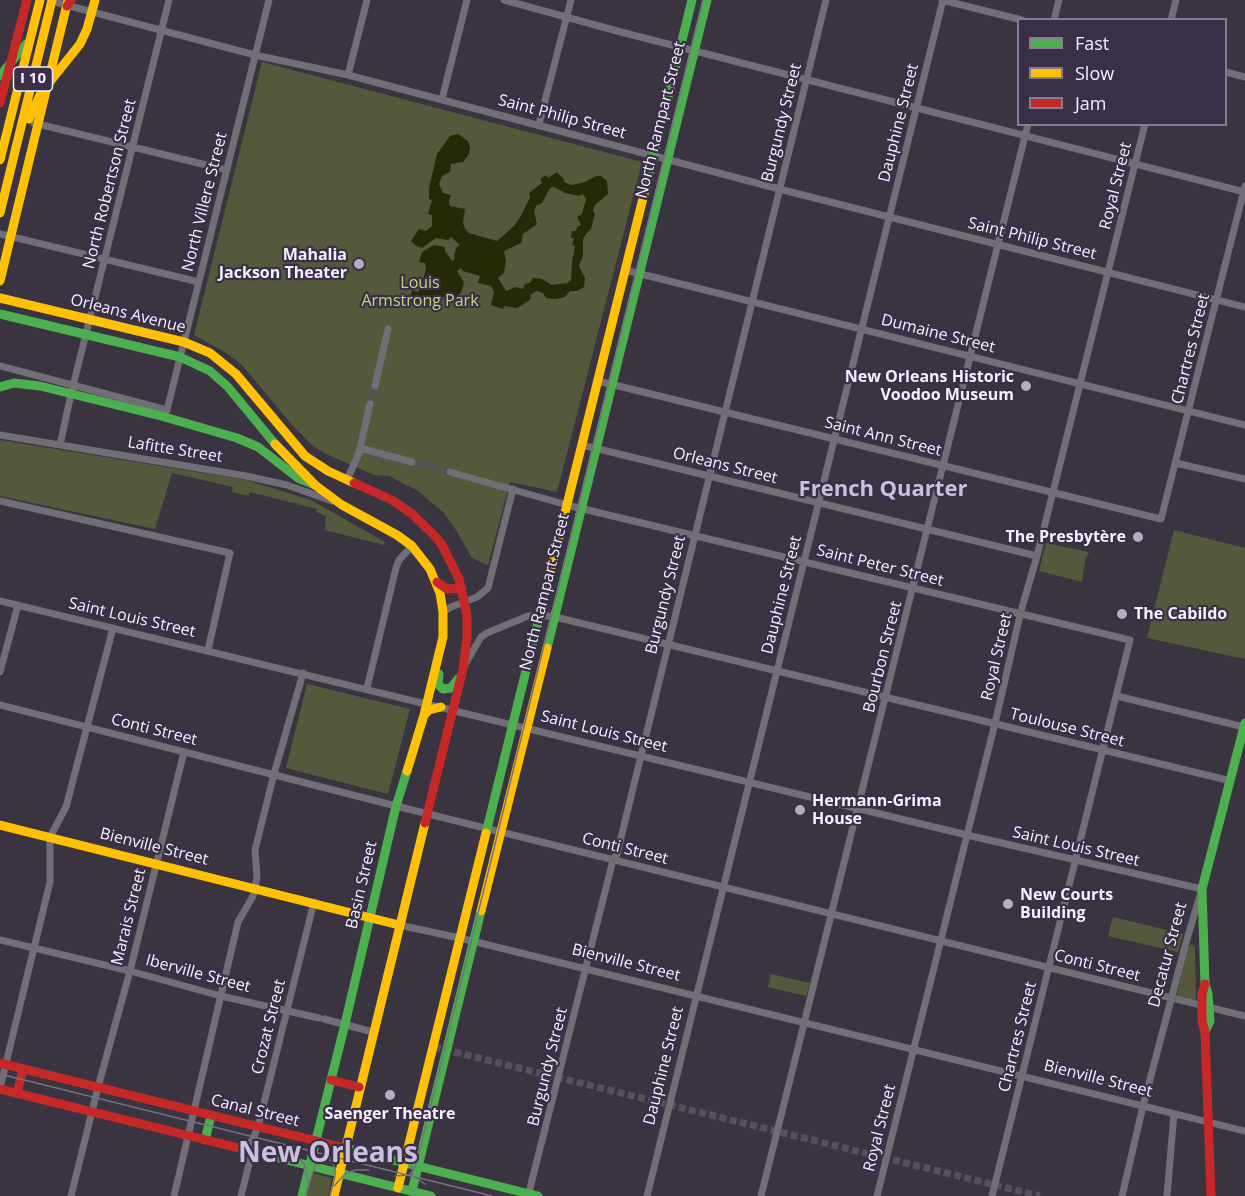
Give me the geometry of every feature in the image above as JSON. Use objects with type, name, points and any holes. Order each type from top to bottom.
[{"type":"main road","points":[[0,103],[27,0]]},
{"type":"main road","name":"I 10","points":[[0,160],[40,0]]},
{"type":"main road","name":"I 10","points":[[0,213],[52,0]]},
{"type":"main road","points":[[13,159],[41,93],[82,39],[95,0]]},
{"type":"main road","name":"North Rampart Street","points":[[397,1192],[692,0]]},
{"type":"main road","name":"North Rampart Street","points":[[412,1194],[706,0]]},
{"type":"main road","points":[[0,281],[69,2]]},
{"type":"main road","points":[[0,76],[32,35]]},
{"type":"main road","name":"Orleans Avenue","points":[[0,298],[184,342],[224,362],[251,391],[294,445],[306,456],[316,464],[347,480],[392,500],[425,525],[449,555],[465,602],[468,629],[463,669]]},
{"type":"main road","name":"Orleans Avenue","points":[[0,314],[180,357],[210,371],[228,387],[283,454],[315,485],[342,505],[398,535],[412,546],[425,562],[435,580],[443,612],[443,634]]},
{"type":"main road","points":[[0,387],[14,383],[40,386],[223,434],[258,447],[298,478],[315,485]]},
{"type":"main road","points":[[435,580],[447,590],[462,588]]},
{"type":"main road","points":[[443,634],[444,657],[437,679],[440,687],[448,689],[455,685],[463,669]]},
{"type":"main road","name":"Basin Street","points":[[302,1196],[396,806],[424,715],[443,634]]},
{"type":"main road","points":[[334,1196],[463,669]]},
{"type":"main road","points":[[424,715],[429,710],[441,707]]},
{"type":"main road","name":"Decatur Street","points":[[1202,890],[1244,725]]},
{"type":"main road","name":"Bienville Street","points":[[0,825],[399,925]]},
{"type":"main road","points":[[1202,890],[1205,984],[1208,994],[1205,1007],[1210,1021],[1205,1032],[1211,1196]]},
{"type":"main road","name":"Canal Street","points":[[3,1064],[418,1166],[512,1193],[532,1195]]},
{"type":"main road","points":[[17,1093],[23,1069]]},
{"type":"main road","points":[[331,1080],[359,1087]]},
{"type":"main road","points":[[0,1088],[340,1173],[397,1192],[430,1196]]},
{"type":"main road","points":[[206,1140],[212,1116]]},
{"type":"street","name":"Saint Philip Street","points":[[45,0],[69,2],[255,55],[348,75],[779,189],[1245,307]]},
{"type":"street","name":"North Robertson Street","points":[[60,445],[169,0]]},
{"type":"street","name":"North Villere Street","points":[[73,386],[167,410],[269,0]]},
{"type":"street","points":[[348,75],[367,0]]},
{"type":"street","points":[[442,99],[467,0]]},
{"type":"street","points":[[504,0],[1135,164],[1244,190]]},
{"type":"street","points":[[539,124],[571,0]]},
{"type":"street","name":"Burgundy Street","points":[[532,1195],[826,0]]},
{"type":"street","points":[[943,0],[1017,19]]},
{"type":"street","name":"Dauphine Street","points":[[647,1196],[943,0]]},
{"type":"street","points":[[1054,18],[1059,0]]},
{"type":"street","points":[[1172,18],[1176,0]]},
{"type":"street","points":[[1227,72],[1245,77]]},
{"type":"street","points":[[0,115],[227,170]]},
{"type":"street","name":"Bourbon Street","points":[[761,1196],[945,466],[1028,126]]},
{"type":"street","name":"Royal Street","points":[[877,1196],[995,724],[1020,614],[1037,556],[1144,126]]},
{"type":"street","name":"Chartres Street","points":[[1161,519],[1244,190]]},
{"type":"street","points":[[0,234],[199,282]]},
{"type":"street","name":"Dumaine Street","points":[[625,270],[1245,425]]},
{"type":"street","points":[[375,386],[388,329]]},
{"type":"street","points":[[0,366],[73,386]]},
{"type":"street","name":"Saint Ann Street","points":[[598,381],[1161,519]]},
{"type":"street","points":[[239,401],[251,391]]},
{"type":"street","points":[[347,480],[360,448],[370,404]]},
{"type":"street","name":"Lafitte Street","points":[[0,435],[246,476],[316,494],[342,505]]},
{"type":"street","name":"Orleans Street","points":[[582,445],[1037,556]]},
{"type":"street","points":[[360,448],[412,462]]},
{"type":"street","points":[[1176,463],[1245,479]]},
{"type":"street","name":"Saint Peter Street","points":[[450,472],[568,505],[1130,640]]},
{"type":"street","points":[[443,612],[484,594],[488,588],[513,489]]},
{"type":"street","points":[[0,501],[230,553],[208,651]]},
{"type":"street","points":[[367,688],[396,568],[412,546]]},
{"type":"street","name":"Saint Louis Street","points":[[0,601],[1202,890]]},
{"type":"street","points":[[0,672],[18,605]]},
{"type":"street","name":"Toulouse Street","points":[[463,669],[481,637],[487,633],[521,618],[554,616],[1231,781]]},
{"type":"street","points":[[0,1088],[3,1064],[50,882],[50,837],[66,807],[113,628]]},
{"type":"street","name":"Chartres Street","points":[[992,1196],[1130,640]]},
{"type":"street","points":[[174,1196],[238,922],[255,888],[257,877],[255,850],[303,673]]},
{"type":"street","points":[[1117,696],[1244,725]]},
{"type":"street","name":"Conti Street","points":[[0,705],[427,814],[1245,1016]]},
{"type":"street","name":"Marais Street","points":[[71,1196],[184,752]]},
{"type":"street","name":"Decatur Street","points":[[1122,1196],[1186,939],[1202,890]]},
{"type":"street","name":"Crozat Street","points":[[237,1149],[252,1141],[258,1127],[314,902]]},
{"type":"street","name":"Bienville Street","points":[[399,925],[460,938],[1245,1131]]},
{"type":"street","name":"Iberville Street","points":[[0,940],[373,1032]]},
{"type":"street","points":[[1167,1196],[1174,1114]]},
{"type":"street","points":[[241,1196],[252,1152]]},
{"type":"green space","name":"Louis Armstrong Park","points":[[262,62],[642,162],[557,492],[510,482],[488,565],[472,558],[443,512],[418,491],[389,476],[374,475],[324,453],[312,445],[292,425],[242,365],[225,352],[194,335]]},
{"type":"green space","points":[[0,440],[246,480],[311,500],[385,542],[384,545],[325,530],[326,516],[316,512],[317,509],[250,492],[249,496],[232,492],[233,487],[172,473],[155,529],[0,496]]},
{"type":"green space","points":[[1174,530],[1245,548],[1245,659],[1147,638]]},
{"type":"green space","points":[[1046,543],[1089,552],[1085,561],[1082,582],[1039,571]]},
{"type":"green space","points":[[307,684],[410,709],[388,794],[286,768]]},
{"type":"green space","points":[[1113,917],[1183,934],[1178,952],[1108,936]]},
{"type":"green space","points":[[1192,944],[1195,948],[1196,1000],[1177,996],[1188,947]]},
{"type":"green space","points":[[771,974],[810,983],[806,996],[768,987]]},
{"type":"green space","points":[[312,1173],[332,1178],[328,1196],[307,1196]]},
{"type":"shaded area","points":[[458,134],[468,141],[469,154],[463,162],[451,164],[450,172],[442,176],[439,184],[443,193],[451,195],[450,206],[465,209],[463,223],[469,233],[497,241],[514,226],[530,197],[529,193],[542,183],[540,179],[546,175],[548,178],[557,172],[564,182],[572,185],[596,176],[601,176],[607,181],[608,194],[595,205],[591,229],[583,239],[583,255],[579,266],[585,278],[584,287],[577,291],[570,291],[565,297],[556,299],[546,298],[543,293],[537,291],[531,294],[530,300],[517,308],[504,306],[503,309],[491,305],[494,292],[491,286],[478,283],[480,276],[463,271],[461,268],[457,271],[464,282],[461,293],[451,299],[433,295],[429,306],[409,302],[412,290],[418,292],[421,287],[426,269],[425,263],[419,262],[422,252],[434,245],[445,247],[452,261],[455,259],[456,248],[460,245],[451,237],[448,240],[436,238],[422,248],[411,241],[419,229],[426,231],[432,226],[432,215],[428,214],[432,200],[429,199],[429,188],[437,154],[450,136]],"holes":[[[554,187],[565,193],[579,196],[583,194],[586,199],[582,214],[577,217],[581,225],[576,231],[572,231],[571,238],[574,238],[572,245],[575,246],[571,280],[567,283],[552,285],[542,279],[533,278],[530,283],[525,284],[523,289],[516,287],[506,291],[498,278],[504,273],[506,261],[504,251],[521,243],[523,234],[537,224],[534,212],[536,206],[542,203],[550,188]]]},
{"type":"tunnel","points":[[370,404],[375,386]]},
{"type":"tunnel","points":[[412,462],[450,472]]},
{"type":"tunnel","points":[[434,1047],[1040,1196]]},
{"type":"tram line","points":[[395,1176],[409,1175],[414,1170],[417,1161],[703,0]]},
{"type":"tram line","points":[[0,1074],[492,1196]]},
{"type":"tram line","points":[[285,1149],[294,1153],[304,1164],[308,1182]]},
{"type":"tram line","points":[[323,1154],[335,1168],[330,1196]]},
{"type":"tram line","points":[[305,1196],[315,1165],[322,1158],[333,1157]]},
{"type":"tram line","points":[[412,1166],[413,1176],[425,1184]]},
{"type":"tram line","points":[[334,1186],[345,1174],[355,1170],[369,1170]]},
{"type":"traffic: fast","points":[[648,178],[692,0]]},
{"type":"traffic: fast","points":[[547,648],[707,0]]},
{"type":"traffic: fast","points":[[0,76],[26,44]]},
{"type":"traffic: fast","points":[[0,314],[180,357],[210,371],[228,387],[275,444]]},
{"type":"traffic: fast","points":[[0,387],[14,383],[40,386],[161,416],[237,438],[258,447],[298,478],[315,485]]},
{"type":"traffic: fast","points":[[486,833],[552,565]]},
{"type":"traffic: fast","points":[[439,674],[438,684],[443,689],[451,688],[458,679]]},
{"type":"traffic: fast","points":[[1205,1032],[1210,1021],[1205,984],[1202,889],[1245,723]]},
{"type":"traffic: fast","points":[[302,1196],[396,806],[407,771]]},
{"type":"traffic: fast","points":[[412,1191],[481,911]]},
{"type":"traffic: fast","points":[[205,1140],[211,1116]]},
{"type":"traffic: fast","points":[[345,1148],[538,1196]]},
{"type":"traffic: fast","points":[[243,1149],[431,1196]]},
{"type":"traffic: slow","points":[[0,160],[40,0]]},
{"type":"traffic: slow","points":[[0,213],[52,0]]},
{"type":"traffic: slow","points":[[0,281],[68,0]]},
{"type":"traffic: slow","points":[[29,119],[41,93],[80,44],[95,0]]},
{"type":"traffic: slow","points":[[552,565],[648,178]]},
{"type":"traffic: slow","points":[[0,298],[184,342],[210,353],[236,374],[305,456],[328,471],[354,483]]},
{"type":"traffic: slow","points":[[275,444],[315,485],[342,505],[397,535],[412,546],[430,569],[440,593],[443,637],[424,715],[407,771]]},
{"type":"traffic: slow","points":[[481,911],[547,648]]},
{"type":"traffic: slow","points":[[424,715],[429,710],[441,707]]},
{"type":"traffic: slow","points":[[334,1196],[425,823]]},
{"type":"traffic: slow","points":[[0,825],[399,925]]},
{"type":"traffic: slow","points":[[398,1188],[486,833]]},
{"type":"traffic: jam","points":[[0,103],[27,0]]},
{"type":"traffic: jam","points":[[67,6],[71,0]]},
{"type":"traffic: jam","points":[[354,483],[392,500],[412,514],[434,535],[442,545],[459,579],[467,615],[463,669],[425,823]]},
{"type":"traffic: jam","points":[[437,582],[447,589],[462,588]]},
{"type":"traffic: jam","points":[[1205,984],[1202,994],[1202,1021],[1205,1032],[1211,1196]]},
{"type":"traffic: jam","points":[[0,1063],[345,1148]]},
{"type":"traffic: jam","points":[[17,1093],[23,1069]]},
{"type":"traffic: jam","points":[[331,1080],[359,1087]]},
{"type":"traffic: jam","points":[[0,1089],[243,1149]]},
{"type":"place","name":"Mahalia Jackson Theater","points":[[359,264]]},
{"type":"place","name":"New Orleans Historic Voodoo Museum","points":[[1026,386]]},
{"type":"place","name":"The Presbytère","points":[[1138,537]]},
{"type":"place","name":"The Cabildo","points":[[1122,614]]},
{"type":"place","name":"Hermann-Grima House","points":[[800,810]]},
{"type":"place","name":"New Courts Building","points":[[1008,904]]},
{"type":"place","name":"Saenger Theatre","points":[[390,1095]]},
{"type":"district","name":"French Quarter","points":[[883,490]]},
{"type":"district","name":"New Orleans","points":[[328,1154]]}]
